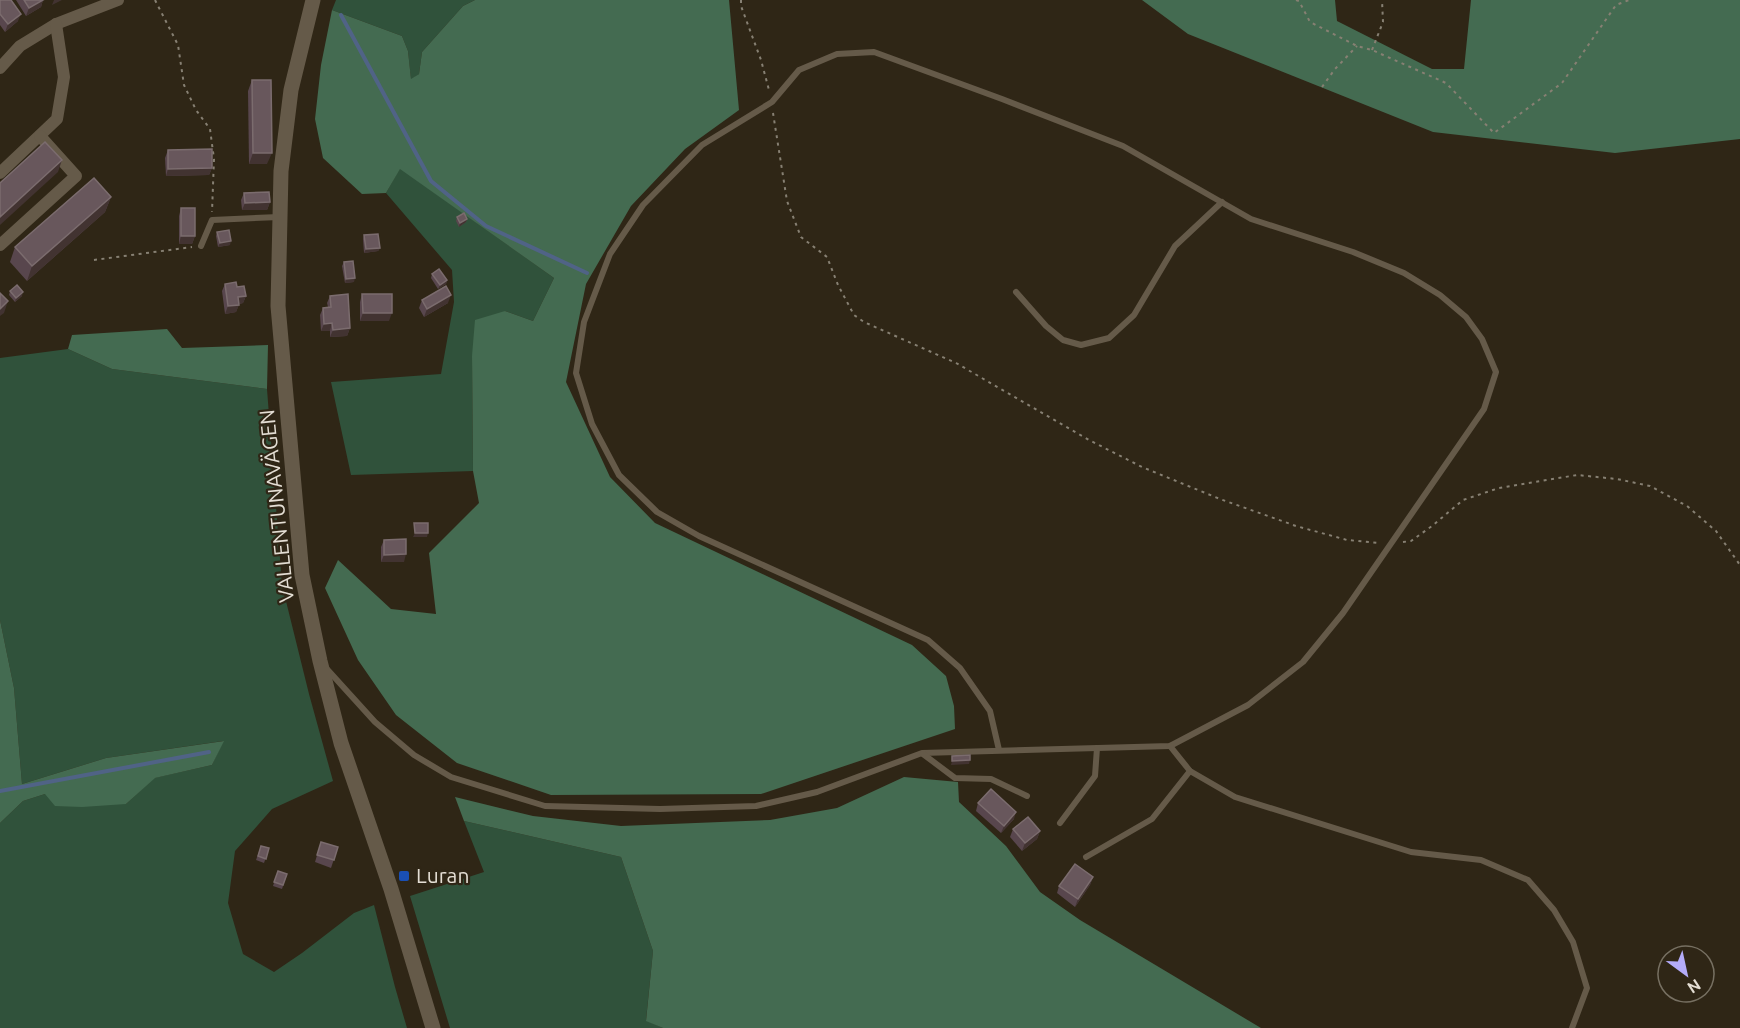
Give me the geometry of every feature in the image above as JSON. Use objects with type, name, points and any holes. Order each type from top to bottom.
[{"type":"main road","name":"VALLENTUNAVÄGEN","points":[[313,0],[291,90],[281,171],[278,306],[302,575],[341,744],[391,889],[433,1028]]},
{"type":"street","points":[[0,68],[20,46],[56,24],[118,0]]},
{"type":"street","points":[[0,173],[57,119],[64,77],[56,24]]},
{"type":"street","points":[[0,245],[76,176],[40,135]]},
{"type":"lane","points":[[320,661],[375,722],[414,755],[451,777],[545,807],[660,809],[756,806],[817,792],[922,753],[1170,746],[1248,705],[1303,662],[1392,544],[1484,409],[1496,372],[1482,339],[1466,317],[1440,295],[1404,273],[1353,252],[1251,219],[1123,146],[874,52],[837,54],[799,70],[772,102],[702,145],[643,205],[610,254],[584,322],[576,373],[592,424],[619,475],[657,512],[699,536],[928,640],[960,668],[990,711],[999,750]]},
{"type":"lane","points":[[1016,292],[1046,326],[1063,340],[1081,345],[1109,338],[1134,315],[1175,246],[1222,202]]},
{"type":"lane","points":[[201,246],[212,220],[280,217]]},
{"type":"lane","points":[[1170,746],[1190,771],[1235,797],[1411,852],[1481,860],[1528,880],[1554,910],[1573,942],[1587,988],[1572,1028]]},
{"type":"lane","points":[[1060,824],[1095,776],[1097,748]]},
{"type":"lane","points":[[922,753],[956,778],[991,779],[1027,796]]},
{"type":"lane","points":[[1086,857],[1152,819],[1190,771]]},
{"type":"path","points":[[155,0],[178,45],[184,85],[195,110],[210,129],[214,159],[212,220]]},
{"type":"path","points":[[741,0],[772,102],[779,158],[790,210],[801,237],[827,257],[838,285],[854,315],[859,318],[956,363],[1089,440],[1142,467],[1220,499],[1296,526],[1347,540],[1392,544],[1411,541],[1463,500],[1499,488],[1577,475],[1617,479],[1650,486],[1687,506],[1716,531],[1740,565]]},
{"type":"path","points":[[1296,0],[1299,1],[1310,22],[1357,46],[1372,50],[1446,83],[1494,133],[1562,83],[1616,5],[1629,0]]},
{"type":"path","points":[[1372,50],[1383,22],[1383,0]]},
{"type":"path","points":[[1322,87],[1357,46]]},
{"type":"path","points":[[94,260],[201,246]]},
{"type":"green space","points":[[336,0],[475,0],[463,6],[422,52],[419,74],[411,80],[408,51],[402,36],[332,10]]},
{"type":"green space","points":[[475,0],[729,0],[739,110],[685,149],[631,206],[586,284],[566,382],[610,477],[655,523],[912,645],[946,676],[954,706],[955,729],[761,794],[551,795],[457,763],[396,715],[358,660],[325,588],[338,560],[391,609],[436,614],[429,553],[479,503],[473,471],[472,356],[475,320],[505,311],[533,321],[554,278],[400,169],[386,193],[362,194],[323,158],[315,119],[321,65],[332,10],[402,36],[408,51],[411,79],[419,74],[422,52],[463,6]]},
{"type":"green space","points":[[1142,0],[1335,0],[1337,21],[1432,69],[1464,69],[1471,0],[1740,0],[1740,139],[1615,153],[1433,132],[1188,34]]},
{"type":"green space","points":[[400,168],[554,278],[533,321],[505,311],[472,356],[473,471],[351,475],[331,382],[441,374],[454,302],[452,270],[386,193]]},
{"type":"green space","points":[[167,329],[182,348],[268,345],[267,389],[112,369],[68,349],[72,335]]},
{"type":"green space","points":[[68,349],[112,369],[267,389],[282,585],[333,781],[272,809],[235,851],[228,903],[243,954],[274,972],[354,913],[374,905],[407,1028],[0,1028],[0,823],[23,801],[45,794],[126,804],[154,778],[212,765],[223,741],[106,758],[22,784],[14,688],[0,620],[0,358]]},
{"type":"green space","points":[[0,620],[14,688],[22,784],[106,758],[224,741],[212,765],[155,778],[126,804],[55,806],[45,794],[23,801],[0,823]]},
{"type":"green space","points":[[904,777],[958,782],[959,802],[1006,846],[1040,892],[1080,920],[1261,1028],[663,1028],[646,1021],[653,951],[621,857],[464,821],[455,797],[533,816],[621,826],[770,820],[837,808]]},
{"type":"green space","points":[[464,821],[621,857],[653,951],[646,1020],[663,1028],[450,1028],[410,896],[484,872]]},
{"type":"building","points":[[1,0],[11,0],[21,14],[8,24],[0,14]]},
{"type":"building","points":[[24,0],[43,0],[29,8]]},
{"type":"building","points":[[252,80],[271,80],[272,153],[253,153]]},
{"type":"building","points":[[45,142],[62,160],[0,217],[0,183]]},
{"type":"building","points":[[212,149],[212,168],[168,169],[168,150]]},
{"type":"building","points":[[94,178],[111,197],[32,266],[15,247]]},
{"type":"building","points":[[269,192],[270,202],[245,203],[244,193]]},
{"type":"building","points":[[181,208],[195,208],[195,236],[181,236]]},
{"type":"building","points":[[464,213],[467,219],[460,223],[457,217]]},
{"type":"building","points":[[229,230],[231,241],[220,243],[217,232]]},
{"type":"building","points":[[378,234],[380,248],[366,249],[364,235]]},
{"type":"building","points":[[353,261],[355,278],[346,279],[344,262]]},
{"type":"building","points":[[439,269],[447,280],[440,285],[432,274]]},
{"type":"building","points":[[236,282],[237,287],[244,286],[246,296],[238,297],[239,305],[228,306],[225,284]]},
{"type":"building","points":[[17,285],[23,292],[16,298],[10,291]]},
{"type":"building","points":[[446,286],[451,295],[427,309],[422,300]]},
{"type":"building","points":[[0,293],[8,301],[0,309]]},
{"type":"building","points":[[348,294],[350,328],[333,330],[332,323],[324,324],[323,308],[331,307],[330,296]]},
{"type":"building","points":[[362,294],[392,294],[392,313],[363,313]]},
{"type":"building","points":[[414,523],[428,523],[428,533],[415,533]]},
{"type":"building","points":[[406,539],[406,554],[384,555],[384,540]]},
{"type":"building","points":[[970,755],[970,760],[952,761],[952,756]]},
{"type":"building","points":[[991,789],[1016,812],[1004,826],[978,803]]},
{"type":"building","points":[[1028,817],[1040,831],[1025,843],[1013,829]]},
{"type":"building","points":[[321,842],[338,847],[334,860],[317,855]]},
{"type":"building","points":[[261,846],[269,848],[266,859],[258,856]]},
{"type":"building","points":[[1075,864],[1093,877],[1078,899],[1059,886]]},
{"type":"building","points":[[278,871],[287,874],[283,885],[274,882]]},
{"type":"waterway","points":[[341,15],[431,181],[486,226],[587,273]]},
{"type":"waterway","points":[[0,791],[209,752]]},
{"type":"place","name":"Luran","points":[[404,876]]}]
